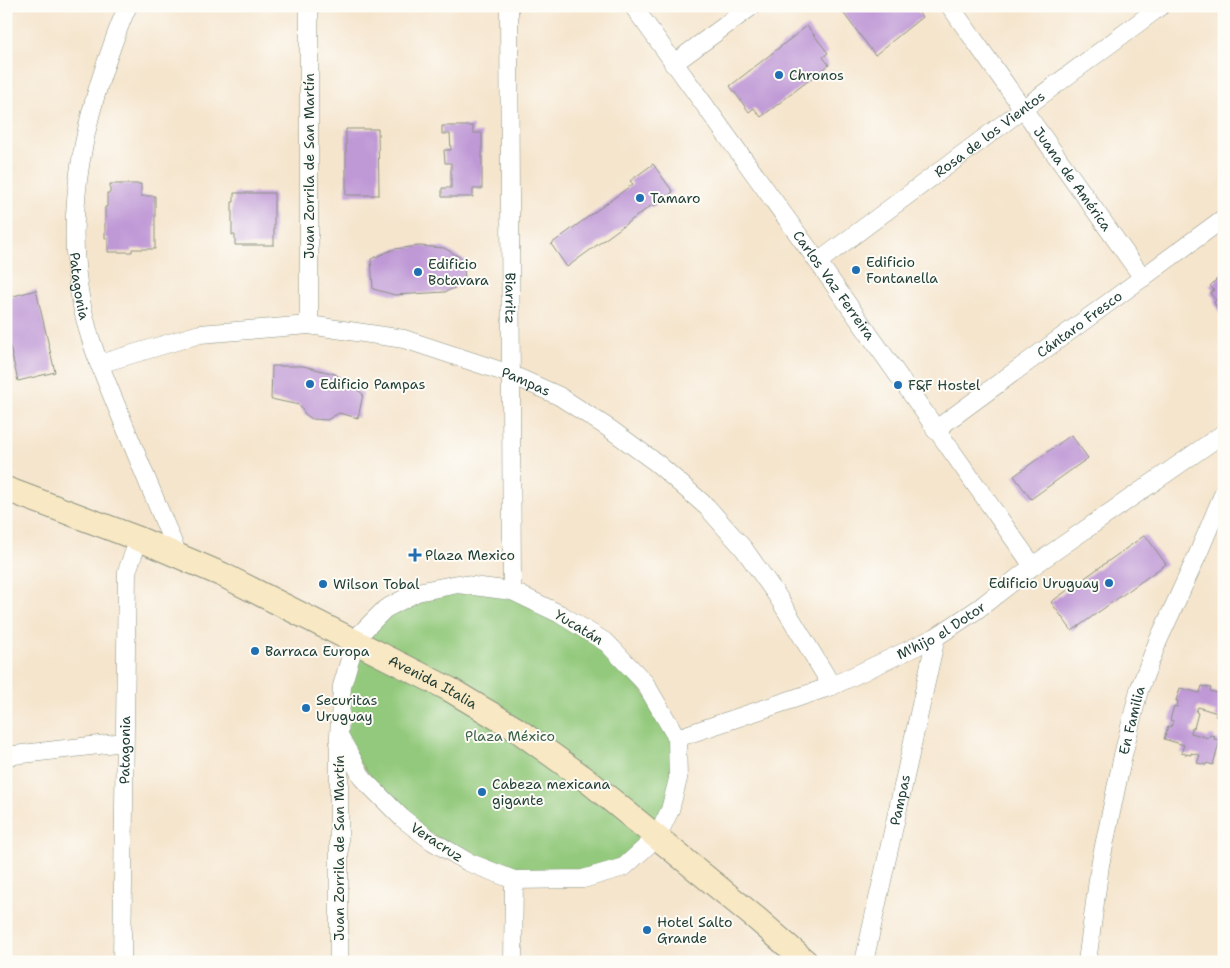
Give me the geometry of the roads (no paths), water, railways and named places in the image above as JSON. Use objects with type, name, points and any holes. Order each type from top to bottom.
[{"type":"street","name":"Patagonia","points":[[128,6],[96,93],[85,133],[74,229],[79,293],[87,330],[99,364],[178,555]]},
{"type":"street","name":"Juan Zorrila de San Martín","points":[[309,6],[309,326]]},
{"type":"street","name":"Biarritz","points":[[509,6],[512,591]]},
{"type":"street","name":"Carlos Vaz Ferreira","points":[[633,6],[818,262],[1033,566]]},
{"type":"street","points":[[674,64],[752,6]]},
{"type":"street","name":"Juana de América","points":[[950,6],[1143,278]]},
{"type":"street","name":"Rosa de los Vientos","points":[[818,262],[1161,6]]},
{"type":"street","name":"Cántaro Fresco","points":[[935,430],[1224,218]]},
{"type":"street","name":"Pampas","points":[[99,364],[200,334],[309,326],[404,339],[510,374],[559,396],[610,429],[658,464],[706,507],[744,549],[778,597],[832,686]]},
{"type":"street","name":"M'hijo el Dotor","points":[[677,738],[832,686],[936,637],[978,609],[1033,566],[1224,433]]},
{"type":"street","name":"Avenida Italia","points":[[6,489],[139,539],[223,575],[449,689],[516,729],[588,781],[757,919],[806,962]]},
{"type":"street","name":"En Familia","points":[[1087,962],[1100,865],[1139,690],[1158,641],[1224,492]]},
{"type":"street","name":"Patagonia","points":[[122,962],[127,571],[139,539]]},
{"type":"street","name":"Yucatán","points":[[355,642],[360,634],[385,609],[417,592],[458,584],[512,591],[560,614],[607,643],[645,683],[677,738],[678,780],[670,810],[657,837]]},
{"type":"street","name":"Pampas","points":[[864,962],[936,637]]},
{"type":"street","points":[[339,735],[342,686],[355,642]]},
{"type":"street","name":"Juan Zorrila de San Martín","points":[[339,735],[339,962]]},
{"type":"street","name":"Veracruz","points":[[339,735],[363,779],[402,818],[432,841],[468,862],[514,880],[583,879],[624,867],[657,837]]},
{"type":"street","points":[[6,756],[124,742]]},
{"type":"street","points":[[513,962],[514,880]]},
{"type":"place","name":"Chronos","points":[[779,75]]},
{"type":"place","name":"Tamaro","points":[[640,198]]},
{"type":"place","name":"Edificio Fontanella","points":[[856,270]]},
{"type":"place","name":"Edificio Botavara","points":[[418,272]]},
{"type":"place","name":"Edificio Pampas","points":[[310,384]]},
{"type":"place","name":"F&F Hostel","points":[[898,385]]},
{"type":"place","name":"Plaza Mexico","points":[[415,555]]},
{"type":"place","name":"Edificio Uruguay","points":[[1109,583]]},
{"type":"place","name":"Wilson Tobal","points":[[323,584]]},
{"type":"place","name":"Barraca Europa","points":[[255,651]]},
{"type":"place","name":"Securitas Uruguay","points":[[306,708]]},
{"type":"place","name":"Cabeza mexicana gigante","points":[[482,792]]},
{"type":"place","name":"Hotel Salto Grande","points":[[647,930]]},
{"type":"park label","name":"Plaza México","points":[[510,736]]}]
